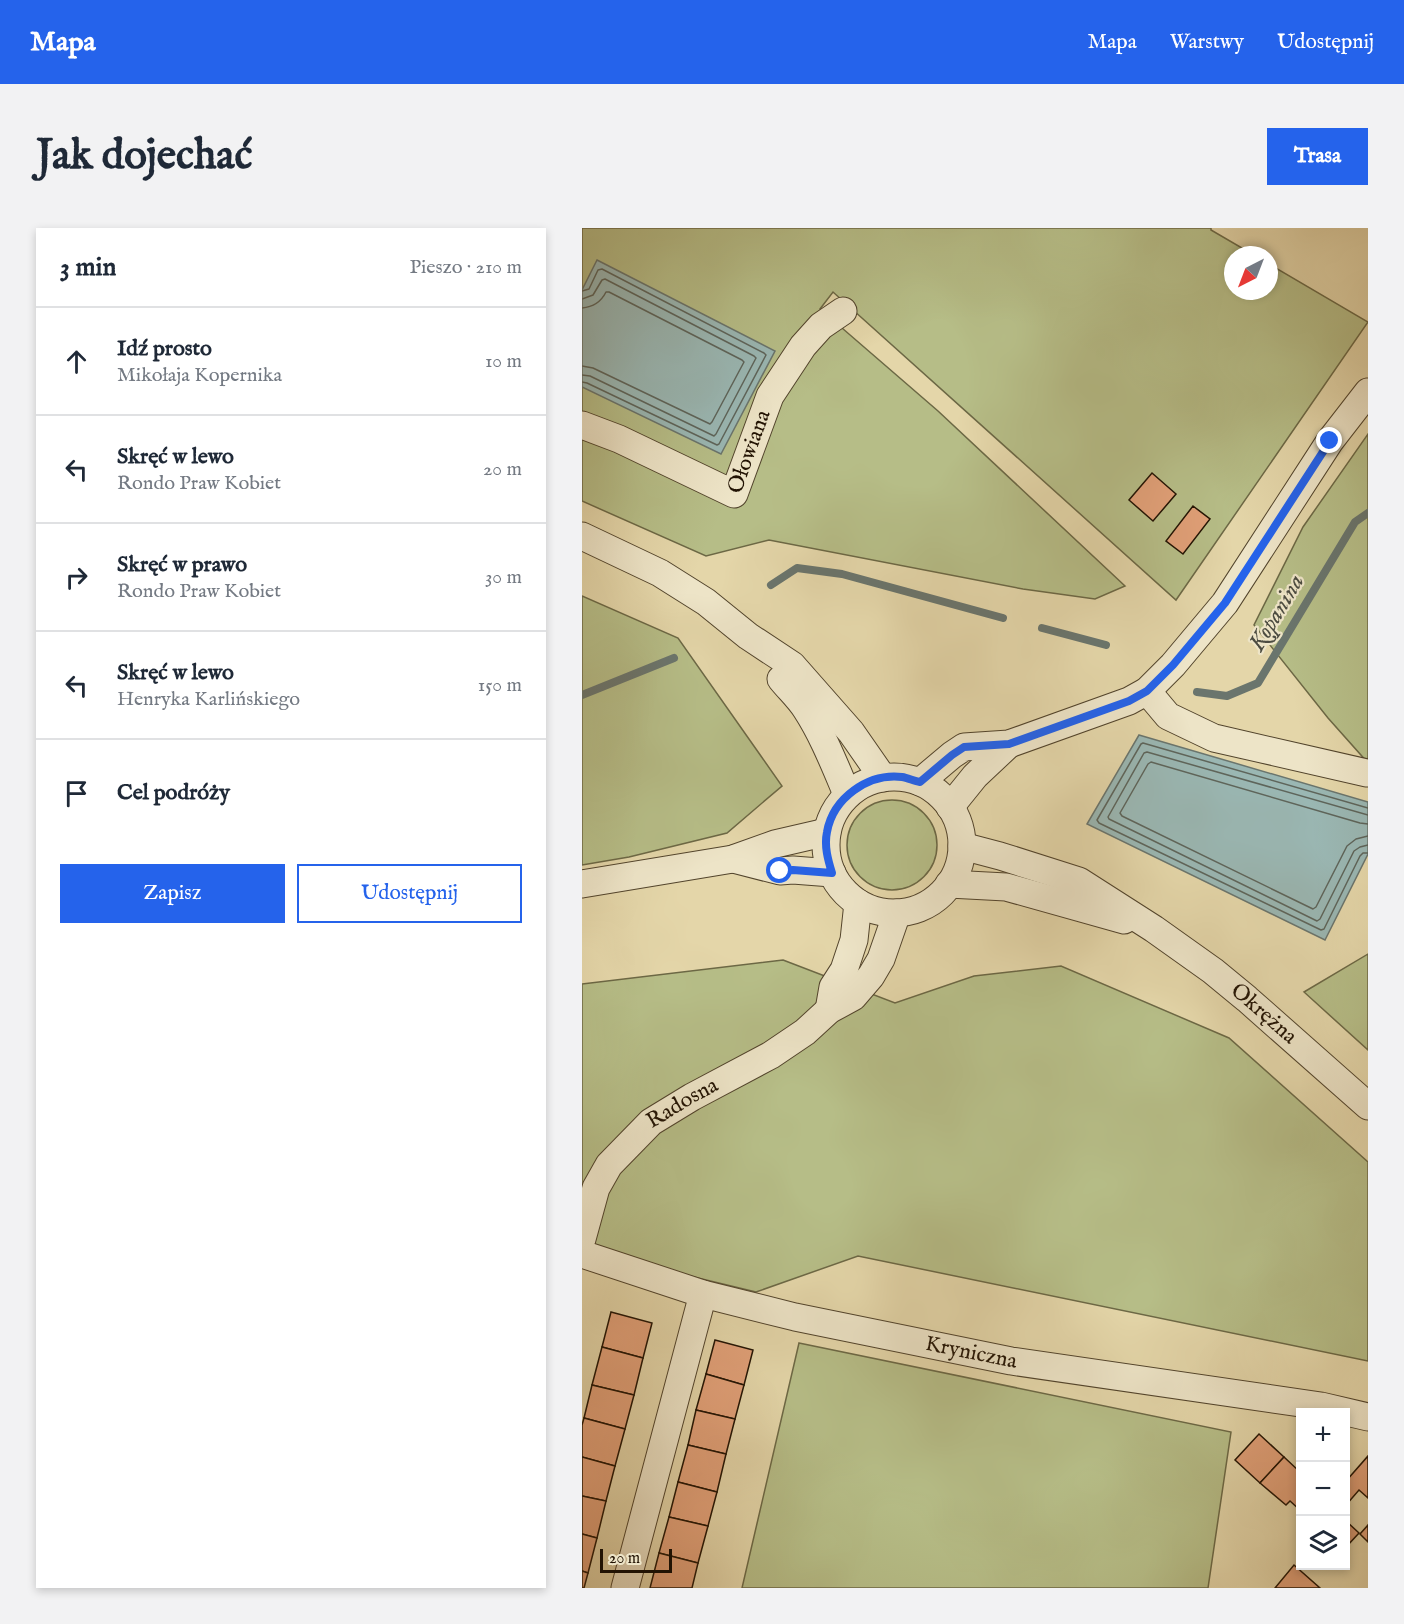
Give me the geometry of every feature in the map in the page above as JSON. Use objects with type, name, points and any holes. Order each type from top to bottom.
[{"type":"street","name":"Ołowiana","points":[[582,425],[619,439],[734,494],[770,396],[803,346],[820,326],[843,311]]},
{"type":"street","points":[[920,782],[964,747],[1009,744],[1129,701],[1147,691],[1173,665],[1225,603],[1330,441],[1368,392]]},
{"type":"street","points":[[582,536],[660,573],[706,602],[748,636],[792,665],[851,732],[883,778]]},
{"type":"street","points":[[748,636],[806,709],[848,794]]},
{"type":"street","points":[[1147,691],[1168,716],[1214,738],[1367,773]]},
{"type":"street","points":[[950,807],[975,776],[1009,744]]},
{"type":"street","points":[[902,777],[920,782],[936,792],[950,807],[959,825],[962,846],[958,866],[949,884],[935,899],[917,909],[897,913],[876,911],[858,903],[843,890],[832,873],[826,854],[826,832],[834,812],[848,794],[866,783],[883,778],[902,777]]},
{"type":"street","points":[[582,884],[733,859],[775,844],[826,832]]},
{"type":"street","name":"Okrężna","points":[[962,846],[1079,881],[1154,929],[1213,971],[1247,999],[1368,1106]]},
{"type":"street","points":[[733,859],[780,871],[832,873]]},
{"type":"street","name":"Okrężna","points":[[949,884],[1006,887],[1154,929]]},
{"type":"street","points":[[830,1010],[833,987],[844,970],[854,940],[858,903]]},
{"type":"street","name":"Radosna","points":[[582,1239],[596,1188],[609,1165],[651,1122],[692,1097],[771,1055],[805,1032],[830,1010],[853,997],[881,959],[897,913]]},
{"type":"street","name":"Kryniczna","points":[[582,1254],[703,1294],[795,1317],[1011,1361],[1321,1406],[1368,1417]]},
{"type":"street","points":[[625,1588],[703,1294]]},
{"type":"green space","points":[[582,228],[1211,228],[1239,246],[1224,246],[1224,300],[1278,300],[1278,269],[1368,322],[1176,600],[833,292],[820,309],[938,411],[1125,586],[1095,599],[1023,589],[769,540],[706,556],[582,501]]},
{"type":"green space","points":[[1368,434],[1368,763],[1328,718],[1254,625],[1303,527]]},
{"type":"green space","points":[[582,596],[678,638],[782,786],[727,833],[629,857],[582,865]]},
{"type":"green space","points":[[892,800],[909,804],[924,813],[933,828],[937,845],[933,862],[924,877],[909,886],[892,890],[875,886],[860,877],[851,862],[847,845],[851,828],[860,813],[875,804]]},
{"type":"green space","points":[[1368,954],[1368,1050],[1304,992]]},
{"type":"green space","points":[[783,960],[895,1003],[974,976],[1061,966],[1229,1038],[1368,1162],[1368,1361],[858,1256],[756,1292],[582,1250],[582,984]]},
{"type":"green space","points":[[799,1343],[1231,1432],[1208,1588],[742,1588]]},
{"type":"water","points":[[597,260],[775,351],[721,454],[582,387],[582,290]]},
{"type":"water","points":[[1139,735],[1368,802],[1368,854],[1325,940],[1087,824]]},
{"type":"building","points":[[1152,473],[1176,494],[1153,521],[1129,500]]},
{"type":"building","points":[[1193,506],[1210,519],[1183,554],[1166,541]]},
{"type":"building","points":[[611,1312],[652,1323],[643,1358],[602,1347]]},
{"type":"building","points":[[715,1340],[753,1350],[744,1385],[706,1374]]},
{"type":"building","points":[[602,1347],[643,1358],[634,1395],[592,1385]]},
{"type":"building","points":[[706,1374],[744,1385],[735,1419],[696,1410]]},
{"type":"building","points":[[592,1385],[634,1395],[625,1429],[584,1418]]},
{"type":"building","points":[[696,1410],[735,1419],[726,1454],[688,1445]]},
{"type":"building","points":[[584,1418],[625,1429],[615,1466],[582,1457]]},
{"type":"building","points":[[1259,1434],[1284,1457],[1260,1483],[1235,1460]]},
{"type":"building","points":[[688,1445],[726,1454],[717,1492],[678,1482]]},
{"type":"building","points":[[1368,1456],[1368,1498],[1359,1490],[1350,1500],[1350,1476]]},
{"type":"building","points":[[582,1457],[615,1466],[606,1501],[582,1496]]},
{"type":"building","points":[[1284,1457],[1296,1468],[1296,1506],[1290,1501],[1286,1505],[1260,1483]]},
{"type":"building","points":[[678,1482],[717,1492],[708,1526],[669,1517]]},
{"type":"building","points":[[582,1496],[606,1501],[597,1538],[582,1534]]},
{"type":"building","points":[[669,1517],[708,1526],[698,1563],[659,1553]]},
{"type":"building","points":[[1350,1525],[1359,1533],[1350,1543]]},
{"type":"building","points":[[1368,1525],[1368,1542],[1360,1534]]},
{"type":"building","points":[[582,1534],[597,1538],[588,1573],[582,1571]]},
{"type":"building","points":[[659,1553],[698,1563],[692,1588],[650,1588]]},
{"type":"building","points":[[1294,1565],[1296,1570],[1300,1570],[1320,1588],[1275,1588]]},
{"type":"building","points":[[582,1571],[588,1573],[584,1588],[582,1588]]},
{"type":"waterway","name":"Kopanina","points":[[1197,692],[1227,696],[1258,683],[1355,522],[1368,513]]},
{"type":"waterway","name":"Kopanina","points":[[771,585],[797,568],[842,574],[1003,618]]},
{"type":"waterway","name":"Kopanina","points":[[1042,628],[1106,645]]},
{"type":"waterway","name":"Kopanina","points":[[582,695],[674,658]]},
{"type":"route","points":[[780,871],[832,873],[826,854],[826,832],[834,812],[848,794],[866,783],[883,778],[902,777],[920,782],[964,747],[1009,744],[1129,701],[1147,691],[1173,665],[1225,603],[1330,441]]}]
